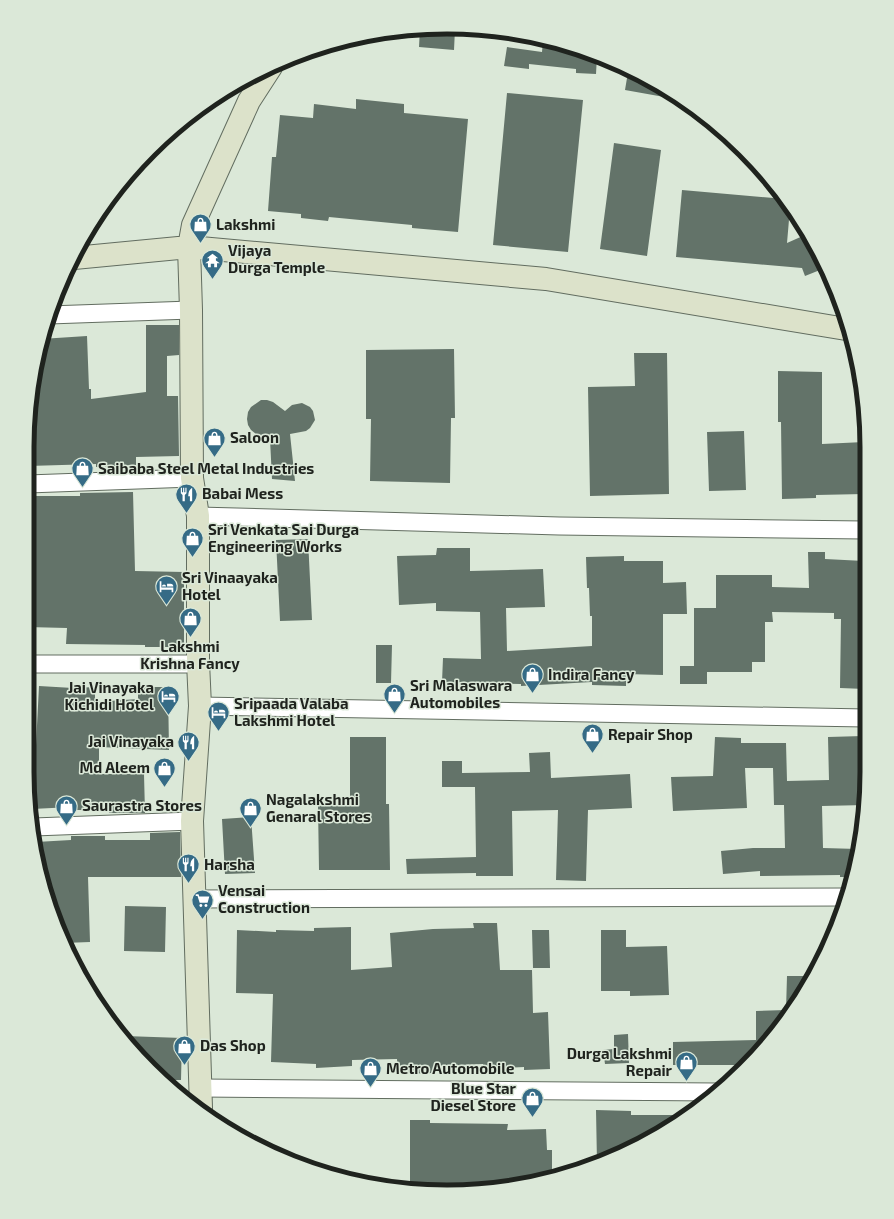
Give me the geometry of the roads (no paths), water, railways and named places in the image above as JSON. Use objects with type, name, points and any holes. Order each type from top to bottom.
[{"type":"street","points":[[265,77],[249,101],[194,225],[189,247],[192,478],[198,516],[198,662],[200,706],[192,821],[201,1098],[708,1092]]},
{"type":"street","points":[[80,257],[189,247],[546,278],[842,328]]},
{"type":"street","points":[[56,314],[191,310]]},
{"type":"street","points":[[34,484],[192,478]]},
{"type":"street","points":[[198,516],[559,526],[860,530]]},
{"type":"street","points":[[34,664],[187,664],[198,662]]},
{"type":"street","points":[[200,706],[860,718]]},
{"type":"street","points":[[38,827],[192,821]]},
{"type":"street","points":[[195,899],[840,897]]},
{"type":"place","name":"Lakshmi","points":[[200,244]]},
{"type":"place","name":"Vijaya Durga Temple","points":[[212,280]]},
{"type":"place","name":"Saloon","points":[[215,458]]},
{"type":"place","name":"Saibaba Steel Metal Industries","points":[[82,488]]},
{"type":"place","name":"Babai Mess","points":[[187,514]]},
{"type":"place","name":"Sri Venkata Sai Durga Engineering Works","points":[[192,558]]},
{"type":"place","name":"Sri Vinaayaka Hotel","points":[[167,606]]},
{"type":"place","name":"Lakshmi Krishna Fancy","points":[[190,638]]},
{"type":"place","name":"Indira Fancy","points":[[533,694]]},
{"type":"place","name":"Sri Malaswara Automobiles","points":[[394,714]]},
{"type":"place","name":"Jai Vinayaka Kichidi Hotel","points":[[169,716]]},
{"type":"place","name":"Sripaada Valaba Lakshmi Hotel","points":[[218,732]]},
{"type":"place","name":"Repair Shop","points":[[592,754]]},
{"type":"place","name":"Jai Vinayaka","points":[[189,762]]},
{"type":"place","name":"Md Aleem","points":[[165,788]]},
{"type":"place","name":"Saurastra Stores","points":[[67,826]]},
{"type":"place","name":"Nagalakshmi Genaral Stores","points":[[250,828]]},
{"type":"place","name":"Harsha","points":[[189,884]]},
{"type":"place","name":"Vensai Construction","points":[[202,920]]},
{"type":"place","name":"Das Shop","points":[[185,1066]]},
{"type":"place","name":"Durga Lakshmi Repair","points":[[687,1082]]},
{"type":"place","name":"Metro Automobile","points":[[370,1088]]},
{"type":"place","name":"Blue Star Diesel Store","points":[[532,1118]]}]
